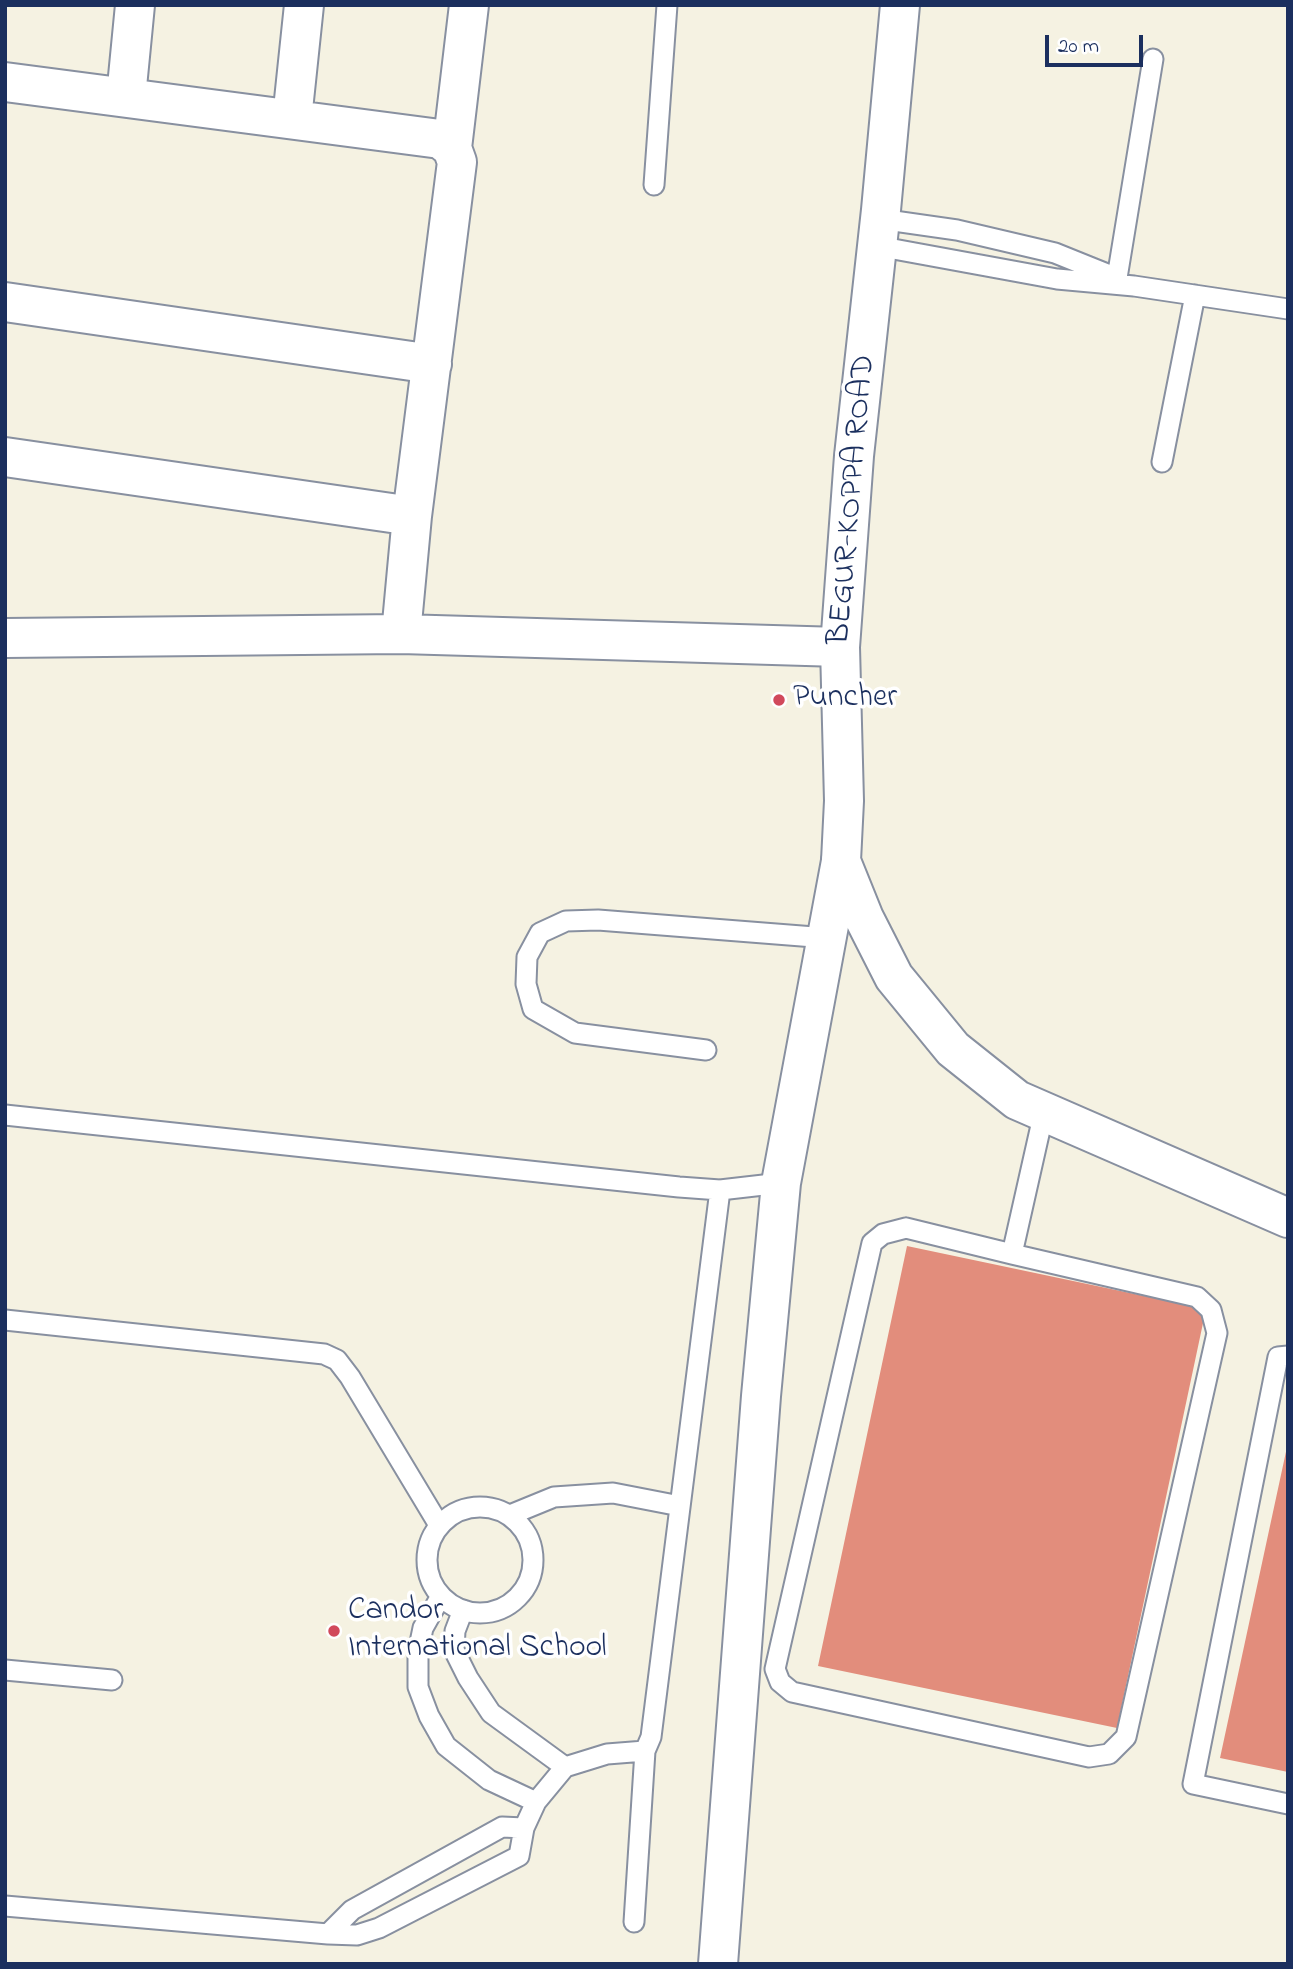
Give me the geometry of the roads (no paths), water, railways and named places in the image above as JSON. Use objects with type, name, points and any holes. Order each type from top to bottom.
[{"type":"street","points":[[126,97],[135,5]]},
{"type":"street","points":[[292,119],[304,5]]},
{"type":"street","points":[[401,634],[412,516],[457,162],[452,148],[469,5]]},
{"type":"street","name":"BEGUR-KOPPA ROAD","points":[[900,5],[879,232],[853,456],[840,647],[844,801],[841,861],[864,918],[902,987],[953,1049],[1017,1101],[1288,1218]]},
{"type":"street","points":[[5,82],[440,139],[452,148]]},
{"type":"street","points":[[5,302],[432,364]]},
{"type":"street","points":[[5,457],[412,516]]},
{"type":"street","points":[[5,638],[401,634],[840,647]]},
{"type":"street","points":[[718,1964],[760,1410],[781,1183],[841,861]]},
{"type":"lane","points":[[654,185],[667,5]]},
{"type":"lane","points":[[1126,282],[1153,59]]},
{"type":"lane","points":[[879,232],[957,230],[1055,253],[1126,282]]},
{"type":"lane","points":[[879,232],[1057,279],[1126,282],[1288,309]]},
{"type":"lane","points":[[1162,462],[1195,295]]},
{"type":"lane","points":[[706,1050],[575,1033],[533,1009],[526,984],[527,957],[540,933],[566,921],[598,920],[827,938]]},
{"type":"lane","points":[[1012,1254],[1044,1112]]},
{"type":"lane","points":[[5,1115],[679,1187],[720,1190],[781,1183]]},
{"type":"lane","points":[[634,1922],[645,1751],[651,1737],[720,1190]]},
{"type":"lane","points":[[906,1228],[1012,1254],[1197,1297],[1212,1310],[1217,1333],[1126,1737],[1109,1754],[1089,1757],[792,1692],[780,1682],[775,1669],[872,1243],[883,1234],[906,1228]]},
{"type":"lane","points":[[5,1320],[324,1354],[337,1360],[350,1377],[439,1525]]},
{"type":"lane","points":[[1288,1356],[1278,1357],[1193,1784],[1288,1804]]},
{"type":"lane","points":[[510,1515],[554,1497],[613,1493],[680,1506]]},
{"type":"lane","points":[[485,1506],[510,1515],[528,1534],[534,1558],[529,1583],[512,1603],[489,1613],[463,1610],[441,1596],[429,1574],[428,1561],[428,1548],[439,1525],[460,1510],[485,1506]]},
{"type":"lane","points":[[441,1596],[423,1628],[418,1652],[418,1687],[429,1716],[446,1746],[489,1780],[536,1802]]},
{"type":"lane","points":[[463,1610],[455,1631],[454,1650],[468,1678],[491,1713],[565,1767]]},
{"type":"lane","points":[[5,1670],[112,1680]]},
{"type":"lane","points":[[5,1906],[357,1935],[379,1928],[519,1856],[524,1828],[536,1802],[565,1767],[607,1754],[645,1751]]},
{"type":"lane","points":[[328,1934],[352,1910],[502,1827],[524,1828]]},
{"type":"place","name":"Puncher","points":[[779,700]]},
{"type":"place","name":"Candor International School","points":[[334,1631]]}]
